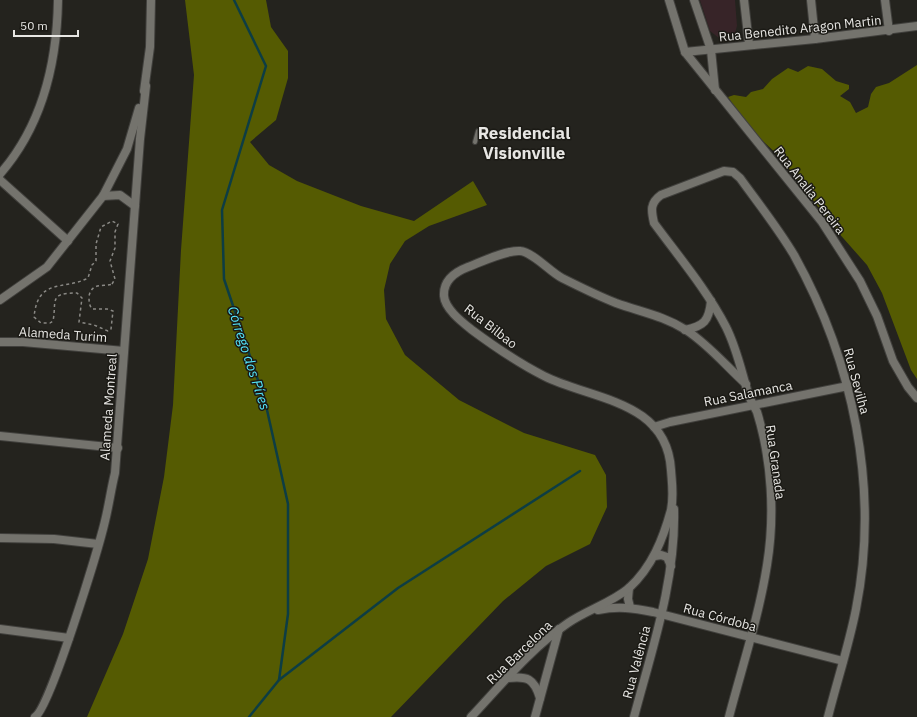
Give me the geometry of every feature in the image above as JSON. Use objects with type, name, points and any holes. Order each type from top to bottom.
[{"type":"street","points":[[0,174],[13,159],[39,111],[52,65],[58,0]]},
{"type":"street","points":[[0,300],[47,267],[103,196],[127,149],[146,86],[150,47],[151,0]]},
{"type":"street","points":[[669,0],[685,52]]},
{"type":"street","points":[[694,0],[711,50],[715,91]]},
{"type":"street","points":[[744,0],[749,44]]},
{"type":"street","points":[[811,0],[815,39]]},
{"type":"street","points":[[885,0],[889,31]]},
{"type":"street","name":"Rua Benedito Aragon Martin","points":[[685,52],[711,50],[749,44],[889,31],[917,26]]},
{"type":"street","name":"Rua Analia Pereira","points":[[685,52],[822,222],[860,281],[877,316],[893,361],[917,398]]},
{"type":"street","name":"Alameda Montreal","points":[[35,717],[39,715],[45,704],[69,638],[105,522],[118,448],[135,206],[146,86]]},
{"type":"street","name":"Rua Sevilha","points":[[651,210],[654,200],[661,195],[713,174],[728,171],[733,172],[740,178],[779,232],[812,290],[834,342],[848,386],[858,428],[864,519],[863,562],[856,609],[828,717]]},
{"type":"street","points":[[0,180],[68,242]]},
{"type":"street","points":[[103,196],[120,195],[135,206]]},
{"type":"street","name":"Rua Granada","points":[[651,210],[654,223],[711,301],[739,354],[746,384],[756,411],[764,443],[769,475],[770,518],[767,565],[750,637],[728,717]]},
{"type":"street","name":"Rua Bilbao","points":[[590,612],[628,588],[655,556],[666,528],[673,498],[670,458],[662,438],[654,427],[641,414],[626,405],[582,391],[545,376],[506,355],[468,326],[449,308],[444,297],[446,284],[453,274],[461,270],[509,252],[519,251],[527,253],[558,276],[586,290],[618,304],[646,311],[685,330],[699,339],[746,384]]},
{"type":"street","points":[[685,330],[697,327],[704,322],[709,316],[711,301]]},
{"type":"street","name":"Alameda Turim","points":[[0,342],[23,342],[124,351]]},
{"type":"street","name":"Rua Salamanca","points":[[654,427],[664,423],[753,404],[848,386]]},
{"type":"street","points":[[0,436],[118,448]]},
{"type":"street","name":"Rua Valência","points":[[634,717],[662,614],[672,567],[674,531],[673,498]]},
{"type":"street","points":[[0,538],[54,539],[98,544]]},
{"type":"street","points":[[655,556],[661,555],[667,557],[672,567]]},
{"type":"street","points":[[628,588],[630,607]]},
{"type":"street","name":"Rua Córdoba","points":[[590,612],[616,607],[630,607],[843,661]]},
{"type":"street","name":"Rua Barcelona","points":[[471,717],[548,638],[570,621],[590,612]]},
{"type":"street","points":[[0,629],[69,638]]},
{"type":"street","points":[[535,717],[559,629]]},
{"type":"street","points":[[508,678],[520,677],[531,680],[537,686],[540,698]]},
{"type":"lane","points":[[475,142],[478,131]]},
{"type":"path","points":[[112,221],[118,224],[115,232],[115,248],[110,261],[115,279],[113,284],[99,285],[95,287],[90,292],[89,300],[92,309],[107,309],[114,311],[111,329],[108,331],[94,325],[79,322],[82,298],[77,293],[62,294],[56,298],[53,304],[53,321],[50,324],[41,323],[34,318],[36,308],[44,292],[53,286],[80,282],[88,278],[92,265],[96,261],[96,244],[101,227],[112,221]]},
{"type":"shaded area","points":[[185,0],[266,0],[271,27],[288,51],[288,78],[276,120],[250,142],[269,165],[297,181],[361,206],[414,221],[473,181],[487,205],[429,226],[405,241],[390,264],[384,290],[386,319],[405,355],[459,400],[524,433],[595,455],[606,475],[607,507],[590,544],[546,566],[503,601],[391,717],[87,717],[123,634],[148,559],[164,477],[173,405],[181,250],[194,75]]},
{"type":"shaded area","points":[[700,0],[735,0],[737,26],[735,33],[728,39],[719,38],[710,31]]},
{"type":"shaded area","points":[[917,65],[917,379],[911,370],[882,293],[867,265],[836,230],[780,157],[749,128],[728,97],[734,95],[746,97],[751,92],[763,89],[772,79],[788,68],[798,72],[808,66],[822,69],[836,81],[849,85],[849,89],[840,96],[850,102],[856,113],[868,107],[871,94],[876,87],[889,83]]},
{"type":"waterway","name":"Córrego dos Píres","points":[[234,0],[266,66],[222,210],[224,279],[265,401],[288,504],[288,614],[279,680],[249,717]]},
{"type":"waterway","points":[[279,680],[398,588],[580,471]]},
{"type":"district","name":"Residencial Visionville","points":[[524,143]]}]
